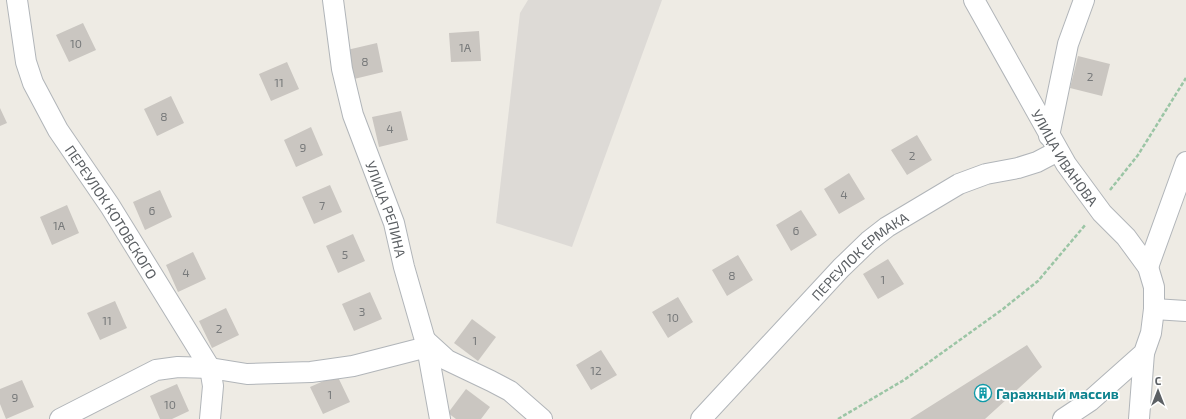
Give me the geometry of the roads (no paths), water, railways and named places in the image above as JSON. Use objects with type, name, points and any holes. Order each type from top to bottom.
[{"type":"street","name":"ПЕРЕУЛОК КОТОВСКОГО","points":[[17,0],[26,62],[33,83],[58,130],[110,206],[210,368],[213,386],[210,419]]},
{"type":"street","name":"УЛИЦА РЕПИНА","points":[[333,0],[342,69],[353,115],[394,223],[404,266],[426,344],[440,419]]},
{"type":"street","name":"УЛИЦА ИВАНОВА","points":[[974,0],[1054,143],[1098,207],[1126,237],[1148,266],[1154,288],[1154,309],[1151,333],[1144,353]]},
{"type":"street","points":[[1054,143],[1068,44],[1084,0]]},
{"type":"street","name":"ПЕРЕУЛОК ЕРМАКА","points":[[701,419],[841,268],[869,241],[887,227],[959,184],[986,174],[1018,168],[1037,162],[1054,143]]},
{"type":"street","points":[[1148,266],[1186,162]]},
{"type":"street","points":[[1154,309],[1186,312]]},
{"type":"street","points":[[60,419],[156,370],[178,367],[210,368],[247,374],[311,372],[353,366],[426,344],[447,360],[492,380],[510,392],[542,419]]},
{"type":"street","points":[[1063,419],[1090,401],[1144,353]]},
{"type":"street","points":[[1139,419],[1144,353]]},
{"type":"place","name":"Гаражный массив","points":[[983,393]]}]
